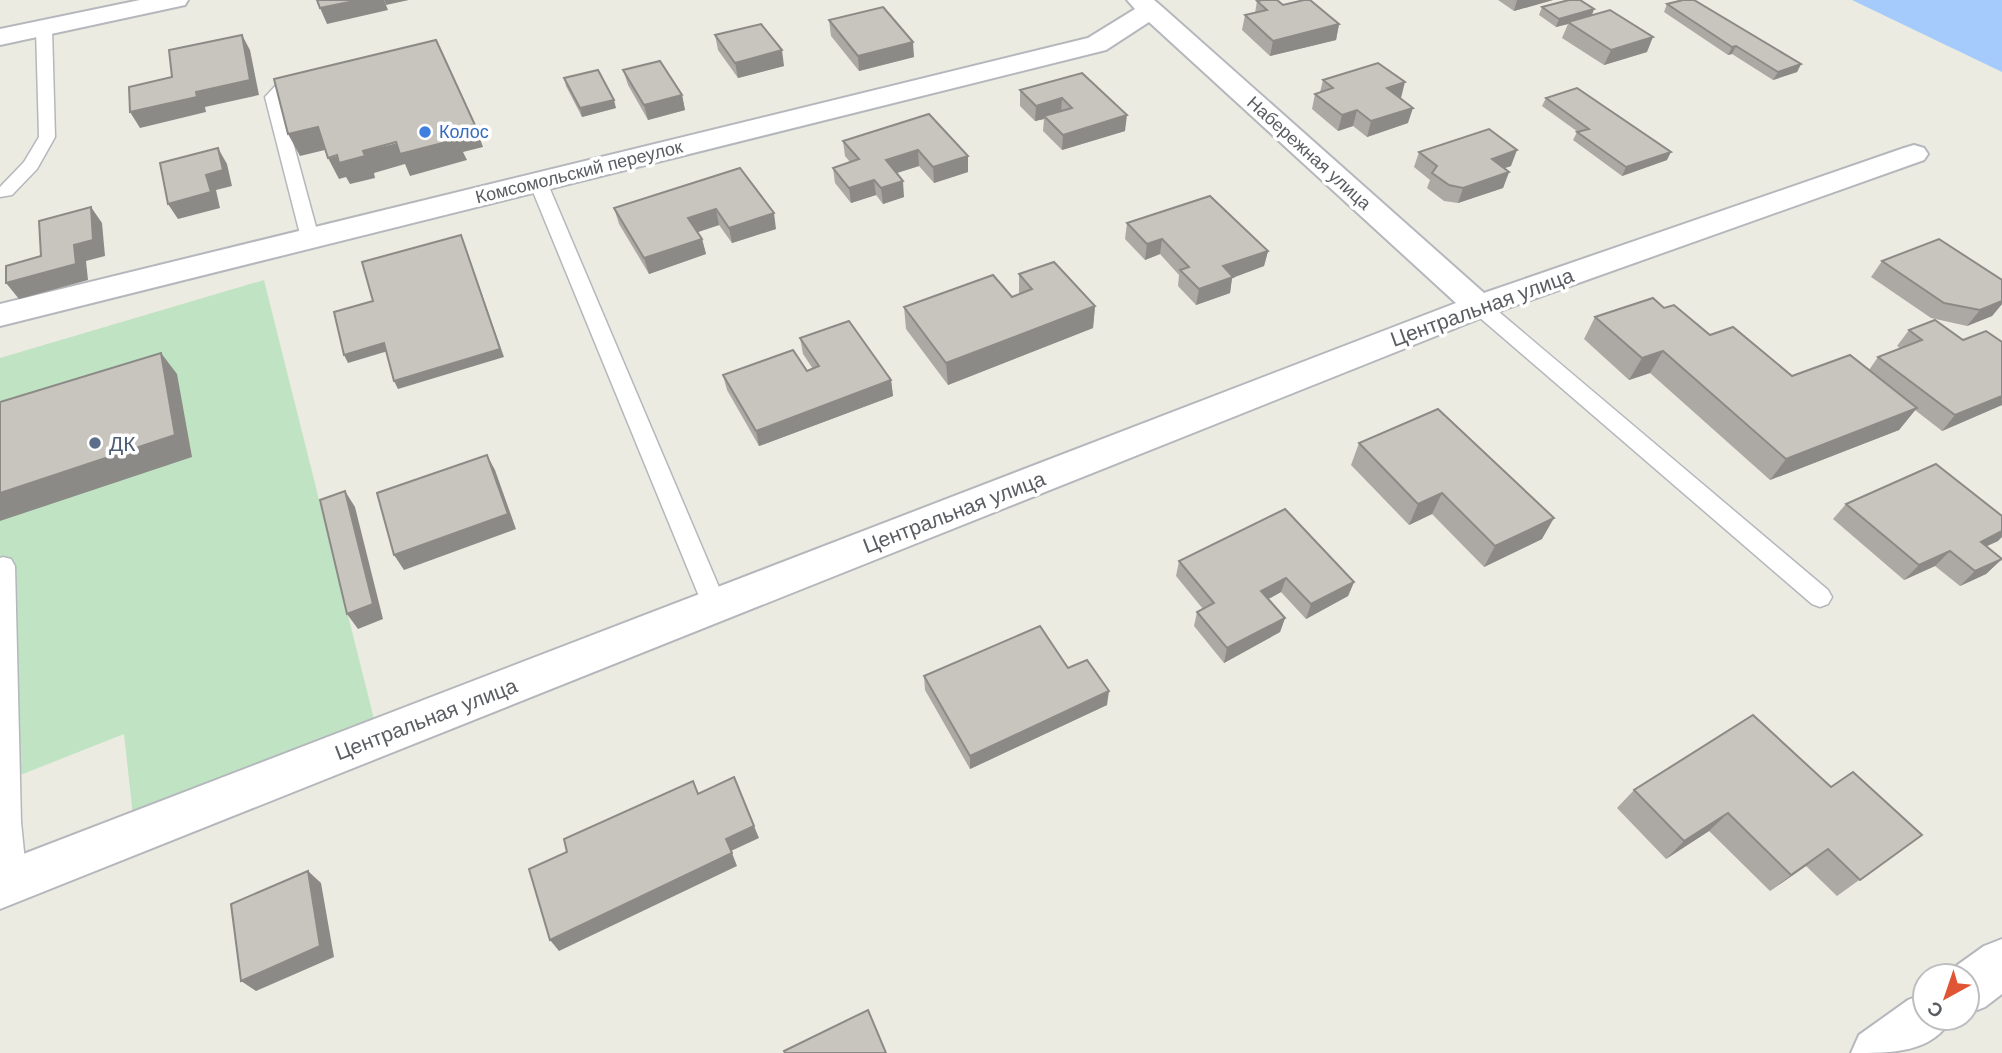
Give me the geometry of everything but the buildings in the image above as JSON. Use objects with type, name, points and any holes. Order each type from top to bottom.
[{"type":"street","points":[[0,37],[176,0]]},
{"type":"street","name":"Комсомольский переулок","points":[[0,315],[1097,44],[1145,5]]},
{"type":"street","name":"Набережная улица","points":[[1145,5],[1479,306]]},
{"type":"street","name":"Центральная улица","points":[[7,884],[1479,306],[1913,154]]},
{"type":"street","points":[[1981,979],[2002,964]]},
{"type":"street","points":[[1877,1053],[1911,1029]]},
{"type":"lane","points":[[0,192],[6,191],[31,165],[47,137],[44,28]]},
{"type":"lane","points":[[310,238],[273,97],[284,86],[324,75]]},
{"type":"lane","points":[[538,182],[715,606]]},
{"type":"lane","points":[[1479,306],[1820,597]]},
{"type":"lane","points":[[3,566],[7,884]]},
{"type":"green space","points":[[264,280],[374,719],[133,816],[124,734],[0,783],[0,358]]},
{"type":"water","points":[[1852,0],[2002,0],[2002,72]]},
{"type":"place","name":"Колос","points":[[425,132]]},
{"type":"place","name":"ДК","points":[[95,443]]}]
